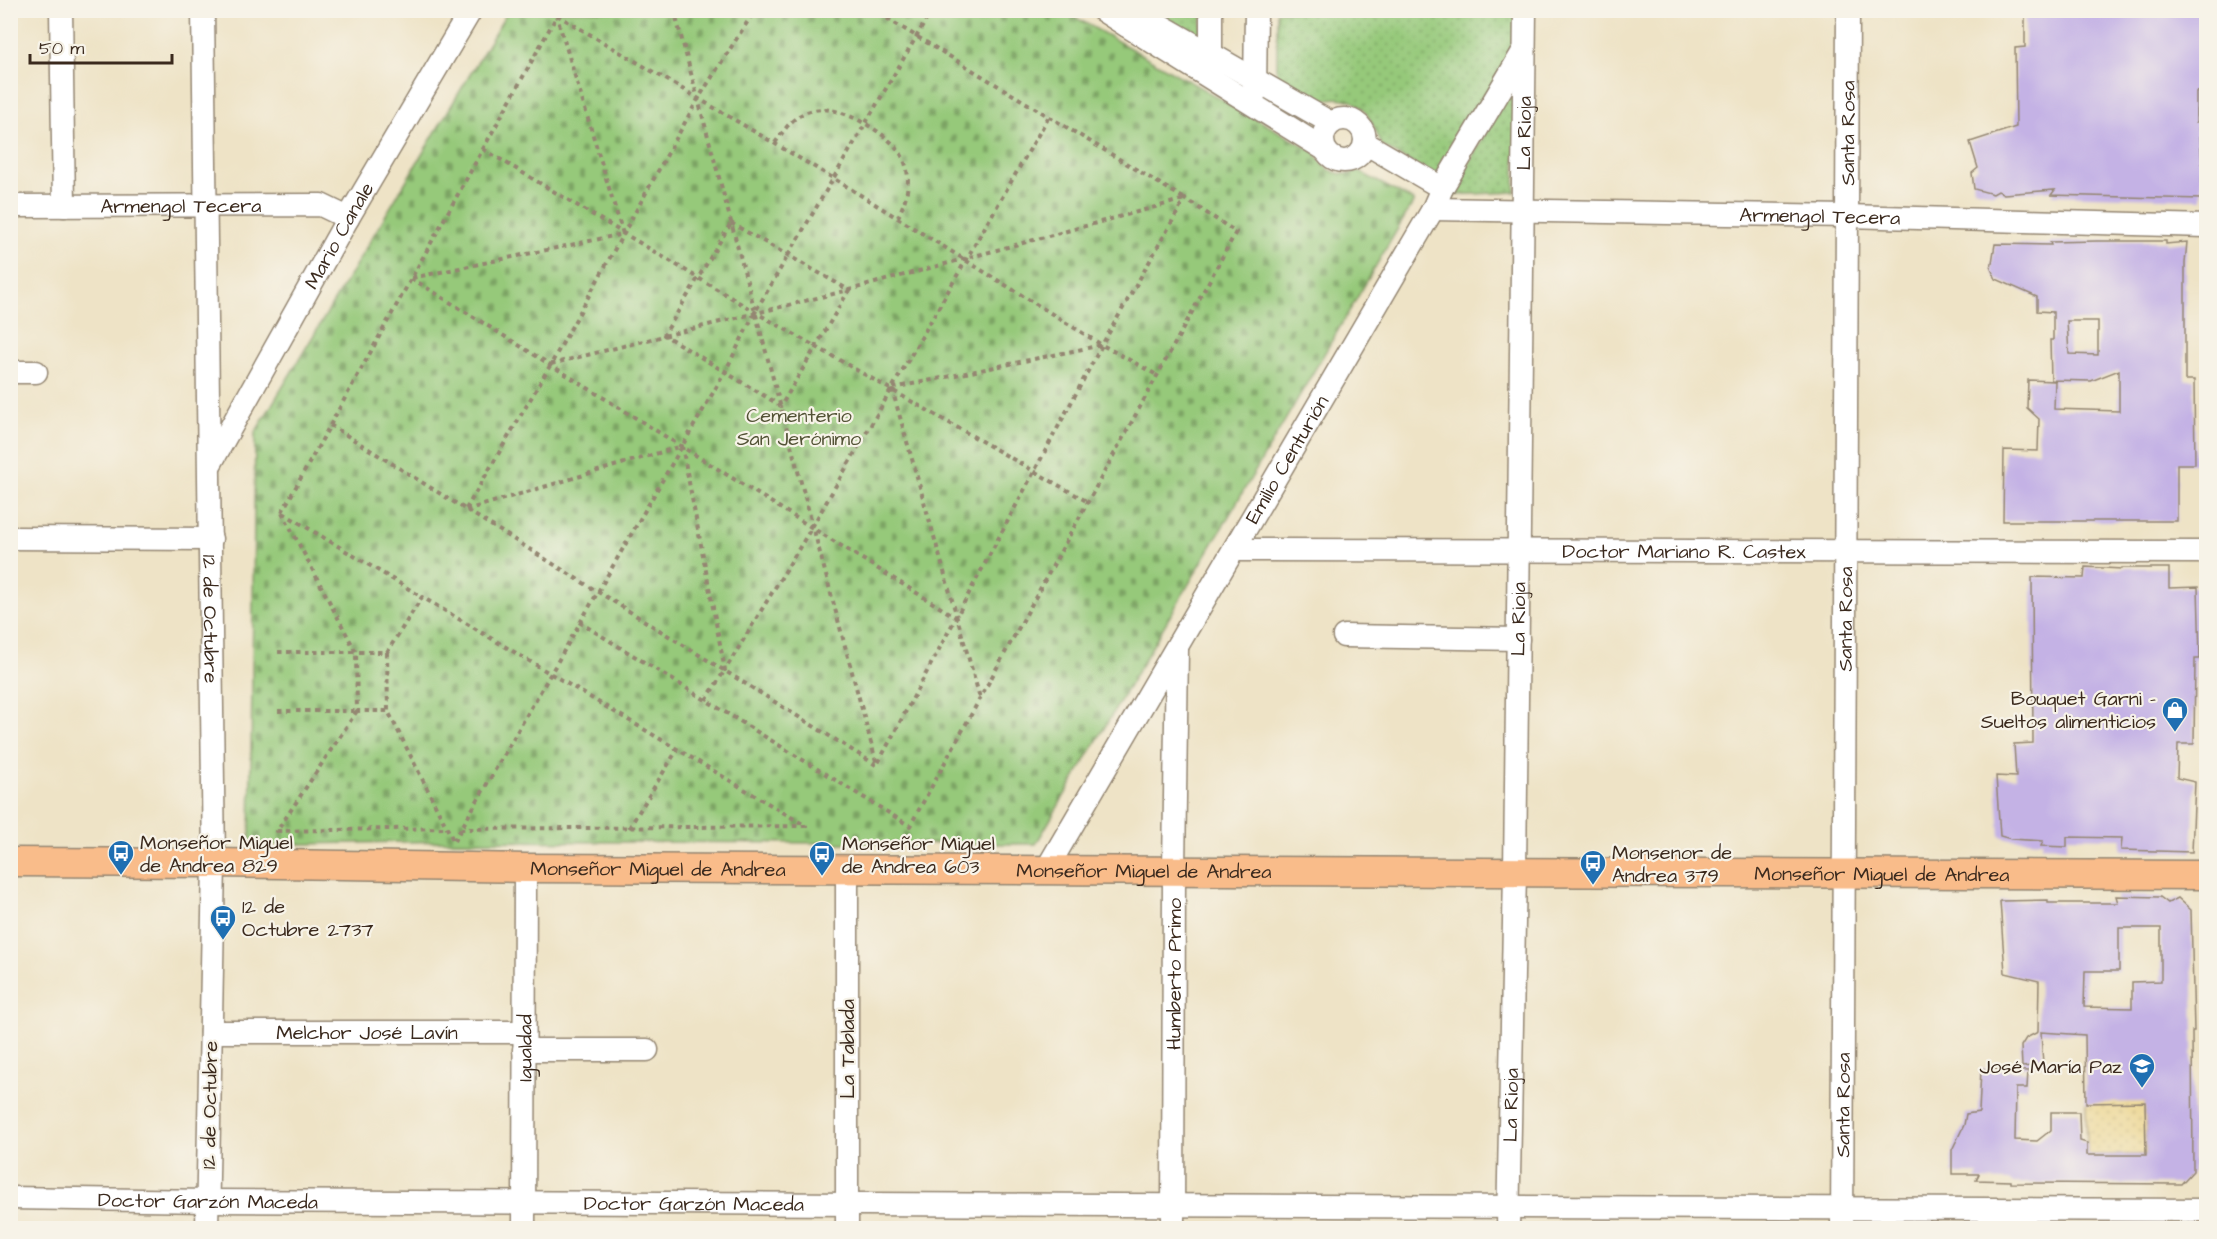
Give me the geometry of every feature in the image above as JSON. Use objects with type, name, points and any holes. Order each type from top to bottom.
[{"type":"main road","name":"Monseñor Miguel de Andrea","points":[[10,862],[214,862],[525,868],[2206,875]]},
{"type":"street","points":[[61,10],[64,206]]},
{"type":"street","name":"12 de Octubre","points":[[203,10],[214,862],[207,1228]]},
{"type":"street","name":"Mario Canale","points":[[210,464],[348,218],[471,10]]},
{"type":"street","points":[[1102,10],[1131,16],[1210,54],[1331,123]]},
{"type":"street","points":[[1211,10],[1212,79]]},
{"type":"street","points":[[1256,10],[1256,106]]},
{"type":"street","name":"La Rioja","points":[[1508,1218],[1515,871],[1525,10]]},
{"type":"street","name":"Santa Rosa","points":[[1842,1219],[1848,10]]},
{"type":"street","points":[[1131,16],[1212,79],[1324,149],[1334,159],[1347,162],[1359,155],[1365,143],[1362,129],[1351,120],[1344,119],[1331,123],[1323,135],[1324,149]]},
{"type":"street","name":"Emilio Centurión","points":[[1046,870],[1525,49]]},
{"type":"street","points":[[1365,143],[1442,188]]},
{"type":"street","name":"Armengol Tecera","points":[[10,206],[207,204],[321,206],[348,218]]},
{"type":"street","name":"Armengol Tecera","points":[[1433,209],[1847,216],[2206,226]]},
{"type":"street","points":[[10,372],[36,372]]},
{"type":"street","points":[[10,538],[211,539]]},
{"type":"street","name":"Doctor Mariano R. Castex","points":[[1234,550],[1846,549],[2206,552]]},
{"type":"street","points":[[1344,636],[1518,639]]},
{"type":"street","name":"Humberto Primo","points":[[1173,1228],[1177,647]]},
{"type":"street","name":"Igualdad","points":[[524,1228],[525,868]]},
{"type":"street","name":"La Tablada","points":[[847,1228],[848,869]]},
{"type":"street","name":"Melchor José Lavín","points":[[211,1032],[524,1041],[647,1050]]},
{"type":"street","name":"Doctor Garzón Maceda","points":[[10,1198],[1173,1206],[1508,1218],[1842,1219],[2206,1210]]},
{"type":"path","points":[[674,10],[877,765]]},
{"type":"path","points":[[466,510],[551,364],[698,99],[755,10]]},
{"type":"path","points":[[579,622],[910,826],[1236,232],[873,10]]},
{"type":"path","points":[[422,597],[387,652],[388,711],[454,841],[725,372],[755,312],[932,10]]},
{"type":"path","points":[[558,13],[898,217],[1101,345],[1157,375]]},
{"type":"path","points":[[282,512],[558,13]]},
{"type":"path","points":[[558,13],[623,234]]},
{"type":"path","points":[[776,143],[789,123],[798,116],[819,109],[842,112],[865,124],[893,143],[902,156],[908,187],[906,199],[898,217]]},
{"type":"path","points":[[706,700],[812,527],[1049,116]]},
{"type":"path","points":[[483,149],[755,312],[892,388],[1088,502]]},
{"type":"path","points":[[551,364],[849,290],[1185,199]]},
{"type":"path","points":[[877,765],[1101,345],[1185,199]]},
{"type":"path","points":[[732,223],[849,290]]},
{"type":"path","points":[[664,335],[732,223]]},
{"type":"path","points":[[411,278],[623,234]]},
{"type":"path","points":[[411,278],[957,618]]},
{"type":"path","points":[[781,406],[849,290]]},
{"type":"path","points":[[664,335],[781,406]]},
{"type":"path","points":[[892,388],[1101,345]]},
{"type":"path","points":[[892,388],[980,698]]},
{"type":"path","points":[[330,425],[877,765]]},
{"type":"path","points":[[466,510],[682,446]]},
{"type":"path","points":[[682,446],[725,670]]},
{"type":"path","points":[[282,512],[806,826],[461,829]]},
{"type":"path","points":[[282,512],[356,652],[357,711],[277,831],[448,828]]},
{"type":"path","points":[[278,652],[387,652]]},
{"type":"path","points":[[278,711],[388,711]]},
{"type":"path","points":[[629,828],[677,750]]},
{"type":"sand","points":[[2145,1056],[2146,1155],[2087,1155],[2086,1103]]},
{"type":"green space","name":"Cementerio San Jerónimo","points":[[508,11],[1064,11],[1315,152],[1323,164],[1333,171],[1345,174],[1360,172],[1414,201],[1036,844],[454,841],[250,845],[255,433]]},
{"type":"green space","points":[[1147,11],[1202,11],[1201,40]]},
{"type":"green space","points":[[1277,11],[1517,11],[1517,47],[1436,177],[1382,146],[1370,119],[1358,105],[1350,100],[1329,99],[1310,105],[1277,87]]},
{"type":"green space","points":[[1516,79],[1515,192],[1451,195]]},
{"type":"building","points":[[2025,10],[2202,10],[2203,91],[2196,92],[2196,122],[2199,122],[2202,166],[2201,199],[2051,195],[2055,190],[2004,194],[1998,191],[1993,194],[1974,189],[1972,173],[1978,168],[1970,142],[2016,127],[2015,48],[2025,47]]},
{"type":"building","points":[[2166,241],[2166,244],[2187,242],[2185,380],[2194,380],[2195,464],[2177,464],[2177,521],[2003,521],[2004,450],[2038,451],[2039,419],[2027,408],[2028,380],[2055,381],[2054,409],[2119,411],[2119,370],[2091,381],[2051,380],[2050,340],[2053,340],[2053,312],[2037,311],[2037,297],[1996,279],[1991,269],[1995,244],[2051,245],[2050,242]],"holes":[[[2067,321],[2098,321],[2098,355],[2069,354]]]},
{"type":"building","points":[[2085,567],[2169,568],[2169,588],[2198,587],[2200,659],[2195,659],[2194,744],[2178,744],[2177,778],[2195,782],[2192,852],[2121,850],[2122,838],[2067,837],[2067,847],[2041,846],[2043,841],[2000,836],[1996,776],[2016,777],[2014,744],[2033,743],[2032,577],[2084,578]]},
{"type":"building","points":[[2116,896],[2160,897],[2168,903],[2178,898],[2191,910],[2194,1031],[2192,1031],[2193,1171],[2181,1184],[2011,1183],[2011,1181],[1976,1180],[1979,1174],[1952,1174],[1952,1150],[1964,1125],[1966,1114],[1979,1112],[1981,1069],[2028,1071],[2027,1088],[2016,1088],[2015,1140],[2037,1141],[2051,1130],[2051,1112],[2079,1112],[2080,1141],[2087,1143],[2087,1155],[2146,1155],[2145,1102],[2086,1103],[2085,1035],[2041,1032],[2043,1065],[2022,1067],[2021,1046],[2026,1038],[2038,1032],[2039,981],[2005,973],[2000,901],[2048,900],[2048,903],[2118,903]],"holes":[[[2119,928],[2161,928],[2161,981],[2132,982],[2132,1008],[2084,1007],[2085,971],[2119,971]]]},
{"type":"place","name":"Bouquet Garni - Sueltos alimenticios","points":[[2175,733]]},
{"type":"place","name":"Monseñor Miguel de Andrea 829","points":[[121,876]]},
{"type":"place","name":"Monseñor Miguel de Andrea 603","points":[[822,877]]},
{"type":"place","name":"Monsenor de Andrea 379","points":[[1593,886]]},
{"type":"place","name":"12 de Octubre 2737","points":[[223,941]]},
{"type":"place","name":"José María Paz","points":[[2142,1089]]}]
